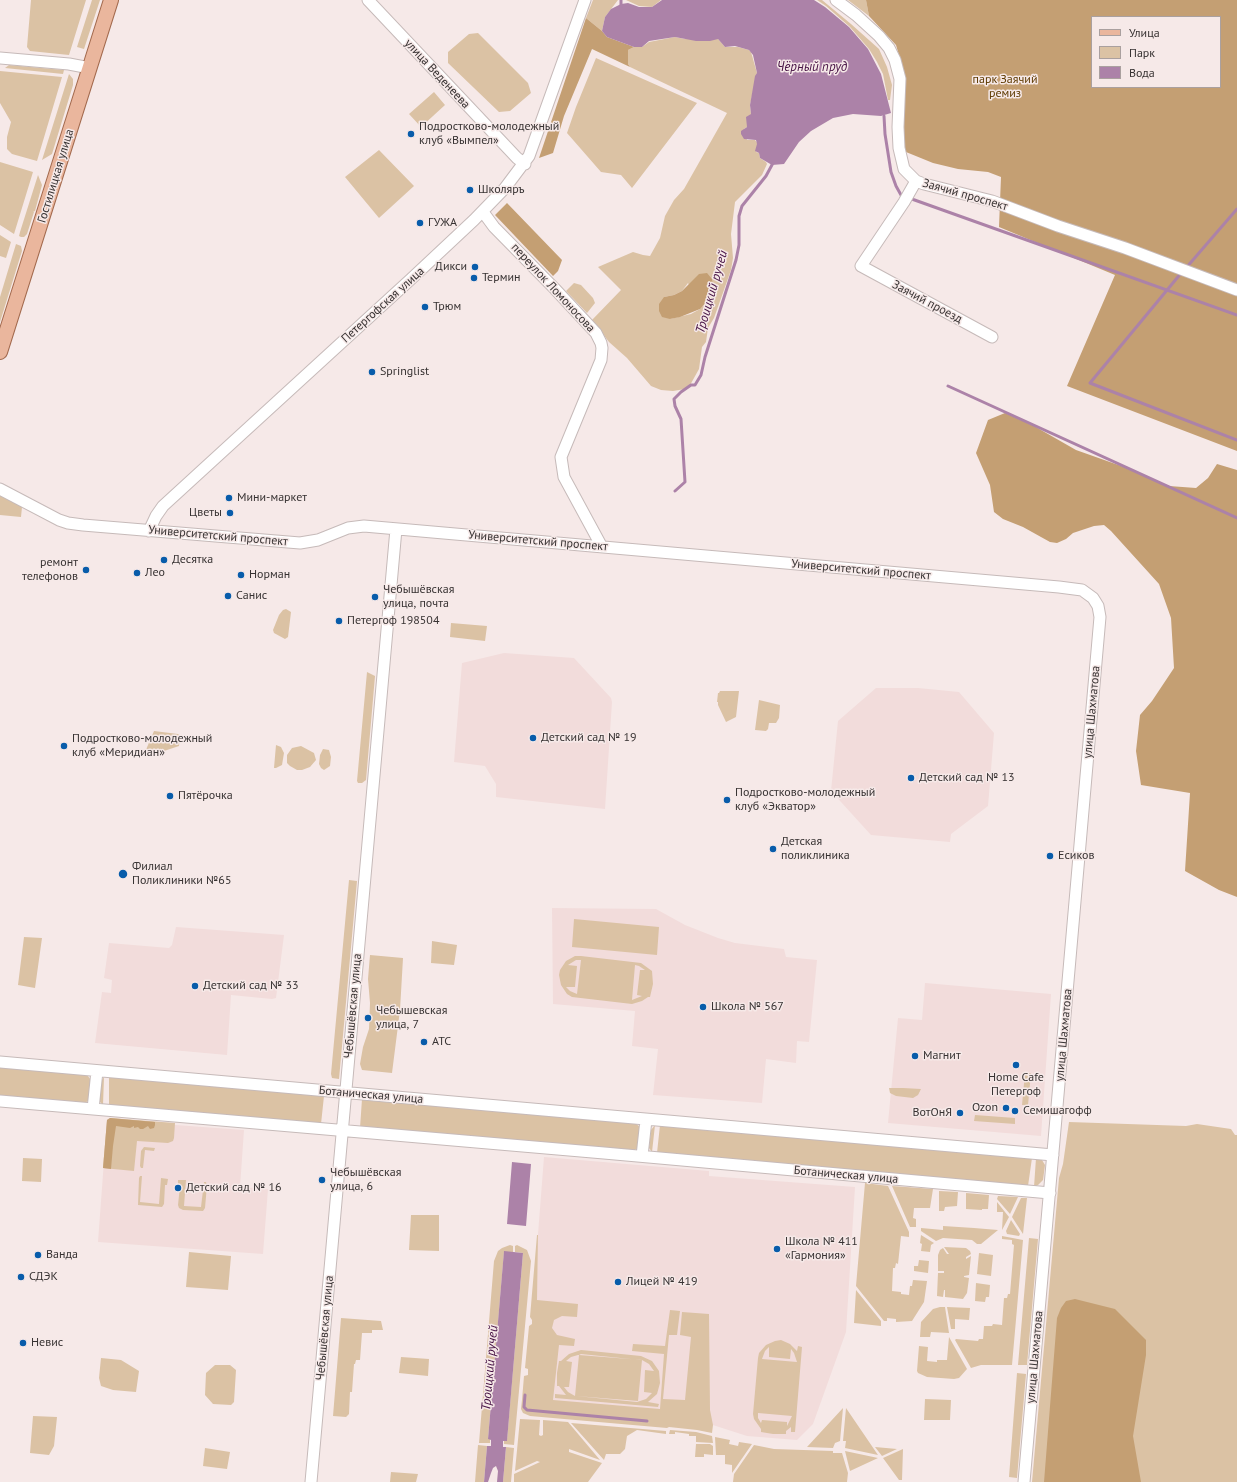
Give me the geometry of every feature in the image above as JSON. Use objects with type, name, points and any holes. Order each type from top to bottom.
[{"type":"main road","name":"Гостилицкая улица","points":[[0,352],[111,0]]},
{"type":"street","name":"улица Веденеева","points":[[368,0],[525,164]]},
{"type":"street","name":"Петергофская улица","points":[[149,531],[156,516],[163,506],[483,212],[525,164],[540,128],[585,0]]},
{"type":"street","name":"Заячий проспект","points":[[836,0],[856,15],[879,36],[889,48],[895,60],[900,79],[898,127],[899,148],[904,169],[916,181],[992,201],[1125,248],[1237,290]]},
{"type":"street","points":[[0,58],[69,64],[90,68]]},
{"type":"street","name":"Заячий проезд","points":[[916,181],[906,199],[861,266],[992,337]]},
{"type":"street","name":"переулок Ломоносова","points":[[483,212],[494,227],[596,333],[602,348],[600,360],[561,456],[564,477],[602,547]]},
{"type":"street","name":"Университетский проспект","points":[[0,489],[68,523],[149,531],[300,543],[318,540],[337,532],[356,527],[396,529],[1059,587],[1077,589],[1086,592]]},
{"type":"street","name":"Чебышёвская улица","points":[[311,1482],[396,529]]},
{"type":"street","name":"улица Шахматова","points":[[1024,1482],[1100,617],[1099,609],[1096,603],[1086,592]]},
{"type":"street","name":"Ботаническая улица","points":[[0,1062],[1053,1155]]},
{"type":"street","points":[[93,1109],[96,1071]]},
{"type":"street","name":"Ботаническая улица","points":[[0,1101],[642,1156],[1050,1193]]},
{"type":"street","points":[[642,1156],[646,1120]]},
{"type":"shaded area","name":"Детский сад № 19","points":[[504,653],[574,658],[611,698],[612,702],[605,809],[496,797],[496,784],[485,766],[454,762],[462,663]]},
{"type":"shaded area","name":"Детский сад № 13","points":[[876,688],[918,688],[959,692],[994,733],[988,806],[951,834],[950,842],[871,835],[831,791],[838,721]]},
{"type":"shaded area","name":"Школа № 567","points":[[552,908],[656,909],[685,925],[718,938],[735,943],[784,949],[786,957],[817,960],[809,1042],[797,1041],[796,1063],[766,1059],[762,1103],[653,1095],[658,1049],[632,1046],[635,1011],[553,1004]]},
{"type":"shaded area","name":"Детский сад № 33","points":[[176,927],[284,935],[276,998],[272,999],[231,995],[227,1055],[95,1043],[102,992],[111,993],[112,980],[104,978],[109,943],[169,948],[172,945]]},
{"type":"shaded area","points":[[925,983],[1051,994],[1041,1136],[888,1123],[898,1018],[922,1020]]},
{"type":"shaded area","name":"Детский сад № 16","points":[[107,1120],[244,1130],[240,1187],[268,1189],[263,1254],[98,1242]]},
{"type":"shaded area","points":[[544,1157],[709,1171],[709,1176],[855,1187],[846,1332],[813,1424],[797,1440],[747,1436],[688,1417],[530,1401],[536,1260]]},
{"type":"green space","points":[[31,0],[86,0],[69,55],[30,51],[27,47]]},
{"type":"green space","points":[[92,0],[100,0],[84,49],[77,47]]},
{"type":"green space","points":[[593,0],[618,0],[605,17],[602,31],[586,18]]},
{"type":"green space","points":[[626,0],[661,0],[652,7],[639,6]]},
{"type":"green space","points":[[817,0],[822,0],[879,49],[887,67],[892,85],[890,100],[888,100],[883,74],[869,49],[850,27]]},
{"type":"green space","points":[[848,0],[866,0],[869,16]]},
{"type":"green space","name":"парк Заячий ремиз","points":[[866,0],[1237,0],[1237,451],[1067,386],[1115,275],[999,227],[1001,177],[988,172],[958,169],[933,163],[906,152],[902,139],[903,69],[896,45],[869,16]]},
{"type":"green space","points":[[586,18],[607,37],[634,47],[628,50],[628,64],[630,67],[592,49],[564,116],[553,153],[539,158]]},
{"type":"green space","points":[[478,33],[528,83],[531,93],[510,111],[499,112],[448,63],[448,52],[469,34]]},
{"type":"green space","points":[[675,37],[685,39],[718,39],[725,47],[738,47],[751,52],[757,73],[750,105],[751,114],[747,127],[744,129],[747,140],[755,140],[758,144],[756,152],[759,153],[760,158],[767,164],[762,175],[735,202],[731,234],[733,258],[731,270],[714,318],[708,328],[706,342],[702,347],[699,369],[689,387],[673,391],[661,390],[651,386],[627,358],[609,342],[592,320],[621,290],[598,267],[633,252],[650,256],[660,238],[665,216],[674,200],[684,189],[727,113],[630,67],[628,64],[628,50],[634,47],[642,47],[649,42]],"holes":[[[688,283],[700,309],[691,314],[670,319],[664,297],[674,295],[682,291]]]},
{"type":"green space","points":[[596,58],[697,103],[632,188],[621,175],[601,172],[567,133]]},
{"type":"green space","points":[[9,65],[64,70],[63,74],[5,68]]},
{"type":"green space","points":[[0,71],[62,77],[37,161],[12,154],[7,149],[7,137],[11,122],[0,103]]},
{"type":"green space","points":[[69,74],[73,79],[73,85],[52,154],[42,160]]},
{"type":"green space","points":[[434,92],[445,105],[421,127],[409,114]]},
{"type":"green space","points":[[379,150],[414,186],[379,218],[345,177]]},
{"type":"green space","points":[[0,162],[33,172],[14,234],[0,225]]},
{"type":"green space","points":[[38,175],[42,185],[35,211],[33,212],[27,234],[24,237],[21,237],[19,236],[20,232]]},
{"type":"green space","points":[[507,203],[562,260],[558,271],[553,276],[495,215]]},
{"type":"green space","points":[[0,235],[11,242],[6,258],[0,256]]},
{"type":"green space","points":[[16,244],[21,246],[22,251],[0,322],[0,297]]},
{"type":"green space","points":[[707,273],[712,279],[713,288],[711,296],[700,309],[680,317],[670,319],[662,317],[659,311],[659,304],[664,297],[674,295],[682,291],[699,274]]},
{"type":"green space","points":[[574,283],[581,285],[593,298],[595,303],[587,313],[566,291]]},
{"type":"green space","points":[[1005,413],[1034,426],[1076,450],[1124,467],[1169,486],[1196,488],[1208,478],[1217,464],[1237,470],[1237,897],[1219,890],[1185,871],[1190,793],[1141,785],[1136,751],[1140,715],[1152,701],[1174,668],[1171,618],[1159,584],[1104,525],[1094,526],[1073,533],[1066,539],[1057,543],[1050,542],[1023,527],[1003,519],[994,512],[990,485],[976,453],[988,420]]},
{"type":"green space","points":[[0,495],[22,507],[21,517],[0,515]]},
{"type":"green space","points":[[286,609],[291,612],[288,637],[285,639],[274,633],[273,630],[279,615]]},
{"type":"green space","points":[[451,623],[487,626],[485,641],[450,637]]},
{"type":"green space","points":[[367,672],[375,676],[366,780],[362,783],[358,783],[357,781]]},
{"type":"green space","points":[[720,691],[739,691],[736,717],[726,722],[717,702],[718,693]]},
{"type":"green space","points":[[759,700],[780,705],[779,718],[776,723],[769,723],[766,731],[755,730]]},
{"type":"green space","points":[[154,731],[178,734],[180,736],[179,746],[152,755],[145,752]]},
{"type":"green space","points":[[276,745],[281,747],[284,753],[282,765],[274,768]]},
{"type":"green space","points":[[301,746],[314,753],[316,760],[310,767],[297,770],[287,763],[287,755],[292,748]]},
{"type":"green space","points":[[323,749],[329,750],[331,757],[330,766],[324,770],[319,764],[320,755]]},
{"type":"green space","points":[[349,880],[357,881],[339,1079],[332,1078],[331,1074]]},
{"type":"green space","points":[[574,919],[659,927],[657,955],[572,947]]},
{"type":"green space","points":[[24,937],[42,938],[35,988],[18,985]]},
{"type":"green space","points":[[432,941],[457,945],[454,965],[431,963]]},
{"type":"green space","points":[[370,955],[403,958],[400,1010],[392,1073],[362,1070],[360,1064],[363,1047],[369,1029],[370,1003],[368,979]]},
{"type":"green space","points":[[575,956],[581,956],[641,963],[652,971],[653,984],[650,997],[632,1004],[572,997],[567,994],[561,985],[559,975],[560,970],[566,961]],"holes":[[[576,960],[581,960],[577,994],[570,991],[566,987],[575,987],[577,966],[568,965]],[[635,965],[645,970],[640,970],[637,995],[642,996],[632,1000]]]},
{"type":"green space","points":[[0,1067],[87,1075],[91,1080],[88,1101],[83,1104],[0,1096]]},
{"type":"green space","points":[[1025,1073],[1031,1073],[1028,1105],[1022,1105]]},
{"type":"green space","points":[[104,1077],[103,1105],[99,1098],[102,1080]]},
{"type":"green space","points":[[109,1077],[324,1096],[321,1124],[109,1106]]},
{"type":"green space","points":[[889,1088],[921,1089],[918,1095],[913,1098],[896,1096],[890,1093]]},
{"type":"green space","points":[[362,1099],[635,1123],[640,1127],[638,1148],[633,1151],[360,1128]]},
{"type":"green space","points":[[975,1115],[1015,1118],[1015,1124],[974,1121]]},
{"type":"green space","points":[[110,1118],[175,1123],[173,1141],[168,1143],[137,1141],[134,1171],[103,1168],[107,1120]]},
{"type":"green space","points":[[110,1118],[155,1122],[154,1128],[150,1129],[148,1126],[140,1129],[138,1127],[134,1128],[134,1126],[130,1128],[116,1126],[111,1169],[103,1168],[107,1120]]},
{"type":"green space","points":[[1069,1122],[1186,1126],[1197,1124],[1231,1129],[1235,1135],[1237,1135],[1237,1482],[1032,1482],[1059,1178],[1063,1164]]},
{"type":"green space","points":[[655,1125],[652,1152],[649,1148],[651,1130]]},
{"type":"green space","points":[[660,1125],[1032,1158],[1028,1186],[657,1153]]},
{"type":"green space","points":[[144,1147],[155,1148],[154,1151],[145,1150],[143,1168],[141,1168],[141,1151]]},
{"type":"green space","points":[[23,1158],[42,1159],[41,1182],[22,1181]]},
{"type":"green space","points":[[1036,1158],[1042,1160],[1045,1165],[1043,1180],[1034,1187]]},
{"type":"green space","points":[[140,1176],[142,1176],[140,1202],[159,1204],[161,1178],[168,1179],[167,1185],[165,1185],[164,1204],[162,1207],[138,1205]]},
{"type":"green space","points":[[178,1180],[186,1180],[184,1206],[201,1207],[204,1182],[206,1182],[205,1208],[203,1211],[183,1210],[179,1208],[180,1186],[178,1186]]},
{"type":"green space","points":[[865,1183],[888,1186],[909,1232],[909,1237],[901,1236],[898,1264],[896,1263],[895,1268],[893,1268],[892,1291],[909,1295],[910,1286],[912,1286],[913,1280],[927,1281],[924,1302],[912,1321],[896,1322],[896,1319],[887,1318],[887,1321],[884,1321],[856,1286]]},
{"type":"green space","points":[[892,1186],[933,1189],[930,1208],[914,1208],[913,1218],[916,1219],[916,1227],[910,1227]]},
{"type":"green space","points":[[939,1191],[958,1192],[957,1206],[945,1207],[944,1211],[939,1211]]},
{"type":"green space","points":[[966,1193],[989,1195],[988,1209],[966,1209]]},
{"type":"green space","points":[[998,1196],[1018,1197],[1010,1214],[997,1199]]},
{"type":"green space","points":[[1021,1198],[1027,1198],[1023,1234],[1012,1217]]},
{"type":"green space","points":[[997,1202],[1009,1217],[1002,1230],[1003,1212],[997,1212]]},
{"type":"green space","points":[[411,1215],[439,1215],[439,1251],[409,1250]]},
{"type":"green space","points":[[1011,1220],[1020,1234],[1019,1236],[1007,1234],[1006,1231]]},
{"type":"green space","points":[[943,1226],[998,1230],[981,1244],[977,1244],[972,1240],[943,1238],[936,1241],[921,1231],[921,1228],[943,1230]]},
{"type":"green space","points":[[537,1235],[537,1300],[578,1304],[577,1317],[562,1316],[554,1320],[552,1328],[557,1335],[575,1339],[574,1346],[559,1345],[553,1400],[660,1409],[664,1354],[632,1351],[633,1344],[665,1346],[670,1310],[680,1311],[677,1335],[669,1335],[663,1399],[685,1400],[691,1337],[680,1335],[682,1312],[709,1314],[710,1410],[713,1425],[712,1433],[669,1427],[530,1416],[523,1413],[521,1409],[524,1376],[528,1375],[528,1369],[525,1368],[529,1326],[532,1324],[530,1317]]},
{"type":"green space","points":[[921,1235],[934,1243],[931,1245],[930,1252],[921,1251]]},
{"type":"green space","points":[[1002,1236],[1023,1240],[1012,1365],[981,1365],[971,1368],[955,1340],[978,1341],[979,1339],[983,1339],[984,1326],[992,1326],[993,1324],[1002,1325],[1004,1298],[1007,1298],[1008,1294],[1010,1294],[1014,1245],[1012,1244],[1012,1240],[1002,1239]]},
{"type":"green space","points":[[1029,1238],[1038,1239],[1027,1365],[1018,1365]]},
{"type":"green space","points":[[510,1245],[513,1246],[513,1252],[504,1252],[488,1439],[490,1439],[490,1443],[479,1443],[494,1261],[498,1251]]},
{"type":"green space","points":[[517,1245],[527,1250],[531,1261],[514,1445],[504,1444],[504,1440],[507,1440],[523,1253],[515,1252],[515,1246]]},
{"type":"green space","points":[[944,1247],[966,1248],[970,1251],[971,1254],[966,1257],[966,1259],[971,1256],[969,1275],[964,1276],[969,1278],[967,1293],[963,1299],[945,1297],[945,1290],[943,1297],[937,1296],[938,1273],[944,1273],[944,1271],[938,1271],[938,1255],[940,1250],[943,1248],[947,1254],[949,1254]]},
{"type":"green space","points":[[189,1252],[231,1256],[228,1290],[186,1287]]},
{"type":"green space","points":[[979,1253],[993,1255],[991,1276],[977,1274]]},
{"type":"green space","points":[[919,1260],[929,1261],[928,1273],[914,1271],[914,1266],[918,1266]]},
{"type":"green space","points":[[976,1283],[990,1285],[989,1297],[986,1297],[985,1302],[975,1301]]},
{"type":"green space","points":[[856,1290],[881,1321],[881,1326],[854,1323]]},
{"type":"green space","points":[[1075,1299],[1115,1309],[1146,1340],[1146,1355],[1133,1436],[1141,1482],[1044,1482],[1057,1318],[1066,1301]]},
{"type":"green space","points":[[945,1307],[949,1333],[931,1332],[930,1337],[920,1337],[921,1322],[933,1309]]},
{"type":"green space","points":[[947,1307],[970,1308],[969,1320],[955,1319],[955,1329],[951,1329]]},
{"type":"green space","points":[[341,1318],[381,1321],[383,1330],[372,1330],[372,1333],[362,1333],[360,1360],[356,1360],[354,1364],[349,1414],[346,1417],[333,1416]]},
{"type":"green space","points":[[949,1337],[967,1369],[959,1378],[954,1379],[927,1377],[918,1373],[919,1346],[928,1347],[927,1361],[937,1362],[937,1360],[947,1360]]},
{"type":"green space","points":[[781,1340],[790,1344],[797,1351],[798,1346],[802,1347],[795,1432],[791,1432],[791,1427],[786,1431],[786,1434],[761,1432],[761,1429],[754,1419],[753,1414],[759,1353],[766,1345]],"holes":[[[769,1347],[769,1357],[790,1359],[791,1349],[797,1362],[762,1359],[765,1351]],[[758,1413],[792,1416],[787,1426],[787,1422],[762,1420],[761,1423],[758,1418]]]},
{"type":"green space","points":[[581,1350],[641,1356],[652,1361],[659,1371],[660,1383],[657,1394],[648,1402],[659,1404],[658,1407],[555,1398],[555,1394],[566,1395],[559,1386],[557,1386],[557,1373],[559,1361],[569,1354]],"holes":[[[581,1354],[633,1359],[579,1355]],[[579,1355],[575,1396],[568,1392],[564,1387],[569,1387],[572,1362],[566,1361],[571,1357]],[[642,1360],[649,1364],[654,1371],[645,1370],[644,1392],[652,1393],[646,1399],[637,1402],[576,1396],[638,1401]]]},
{"type":"green space","points":[[401,1357],[429,1359],[428,1376],[399,1373]]},
{"type":"green space","points":[[101,1358],[121,1360],[139,1371],[136,1392],[113,1390],[101,1386],[99,1378]]},
{"type":"green space","points":[[215,1365],[230,1365],[236,1370],[234,1402],[231,1405],[213,1404],[205,1395],[206,1373]]},
{"type":"green space","points":[[1017,1373],[1026,1374],[1017,1478],[1009,1477]]},
{"type":"green space","points":[[925,1399],[951,1400],[950,1420],[924,1420]]},
{"type":"green space","points":[[843,1408],[840,1441],[835,1443],[833,1448],[807,1447]]},
{"type":"green space","points":[[846,1408],[878,1455],[845,1448],[846,1441],[843,1441]]},
{"type":"green space","points":[[33,1416],[57,1417],[54,1446],[49,1455],[30,1453]]},
{"type":"green space","points":[[520,1419],[540,1420],[539,1435],[541,1436],[543,1435],[543,1420],[568,1422],[600,1460],[569,1449],[569,1452],[602,1463],[588,1482],[514,1482],[514,1474],[540,1462],[537,1461],[515,1471]]},
{"type":"green space","points":[[571,1423],[666,1431],[666,1434],[637,1430],[627,1436],[625,1449],[620,1454],[606,1454],[604,1460]]},
{"type":"green space","points":[[670,1430],[696,1432],[712,1436],[713,1443],[696,1442],[696,1436],[689,1436],[689,1434],[675,1432],[675,1434],[669,1434]]},
{"type":"green space","points":[[715,1437],[730,1440],[729,1444],[738,1446],[739,1442],[752,1444],[732,1473],[732,1465],[725,1464],[725,1455],[716,1455]]},
{"type":"green space","points":[[696,1444],[710,1444],[713,1446],[713,1455],[704,1454],[704,1457],[695,1457]]},
{"type":"green space","points":[[478,1445],[487,1446],[484,1482],[475,1482]]},
{"type":"green space","points":[[754,1445],[774,1449],[833,1451],[833,1453],[842,1453],[848,1473],[847,1482],[733,1482],[734,1474]]},
{"type":"green space","points":[[506,1447],[514,1448],[511,1482],[503,1482]]},
{"type":"green space","points":[[875,1447],[897,1449],[882,1456]]},
{"type":"green space","points":[[205,1448],[230,1452],[227,1469],[203,1466]]},
{"type":"green space","points":[[903,1449],[902,1480],[899,1480],[883,1458]]},
{"type":"green space","points":[[845,1451],[878,1458],[850,1471]]},
{"type":"green space","points":[[391,1472],[418,1474],[416,1482],[390,1482]]},
{"type":"water","name":"Чёрный пруд","points":[[662,0],[814,0],[849,27],[868,49],[881,74],[891,113],[881,116],[853,114],[833,118],[811,131],[799,142],[784,164],[772,165],[760,158],[759,153],[755,151],[757,144],[756,140],[744,139],[741,134],[741,131],[747,127],[746,117],[751,114],[750,105],[755,76],[757,73],[753,55],[749,50],[735,46],[725,47],[718,39],[710,41],[696,41],[675,37],[649,41],[642,47],[634,47],[607,37],[602,31],[605,17],[611,9],[621,4],[628,3],[639,7],[652,7]]},
{"type":"water","points":[[512,1162],[531,1164],[526,1226],[507,1224]]},
{"type":"water","name":"Троицкий ручей","points":[[504,1251],[523,1253],[507,1441],[503,1441],[503,1447],[506,1447],[503,1482],[497,1482],[498,1471],[496,1466],[493,1468],[488,1482],[484,1482],[487,1446],[491,1446],[491,1440],[488,1439]]},
{"type":"waterway","name":"Троицкий ручей","points":[[621,0],[621,6]]},
{"type":"waterway","points":[[884,116],[885,134],[891,172],[896,186],[901,195],[904,196]]},
{"type":"waterway","name":"Троицкий ручей","points":[[675,491],[685,482],[681,419],[675,406],[674,399],[691,385],[695,385],[701,375],[705,357],[736,260],[739,245],[739,216],[742,206],[766,176],[773,163]]},
{"type":"waterway","points":[[909,198],[1237,315]]},
{"type":"waterway","points":[[1186,268],[1237,209]]},
{"type":"waterway","points":[[1182,272],[1090,383],[1237,440]]},
{"type":"waterway","points":[[948,386],[1237,518]]},
{"type":"waterway","points":[[525,1395],[524,1407],[527,1410],[647,1421]]},
{"type":"place","name":"Подростково-молодежный клуб «Вымпел»","points":[[411,134]]},
{"type":"place","name":"Школяръ","points":[[470,190]]},
{"type":"place","name":"ГУЖА","points":[[420,223]]},
{"type":"place","name":"Дикси","points":[[475,267]]},
{"type":"place","name":"Термин","points":[[474,278]]},
{"type":"place","name":"Трюм","points":[[425,307]]},
{"type":"place","name":"Springlist","points":[[372,372]]},
{"type":"place","name":"Мини-маркет","points":[[229,498]]},
{"type":"place","name":"Цветы","points":[[230,513]]},
{"type":"place","name":"Десятка","points":[[164,560]]},
{"type":"place","name":"ремонт телефонов","points":[[86,570]]},
{"type":"place","name":"Лео","points":[[137,573]]},
{"type":"place","name":"Норман","points":[[241,575]]},
{"type":"place","name":"Санис","points":[[228,596]]},
{"type":"place","name":"Чебышёвская улица, почта","points":[[375,597]]},
{"type":"place","name":"Петергоф 198504","points":[[339,621]]},
{"type":"place","name":"Детский сад № 19","points":[[533,738]]},
{"type":"place","name":"Подростково-молодежный клуб «Меридиан»","points":[[64,746]]},
{"type":"place","name":"Детский сад № 13","points":[[911,778]]},
{"type":"place","name":"Пятёрочка","points":[[170,796]]},
{"type":"place","name":"Подростково-молодежный клуб «Экватор»","points":[[727,800]]},
{"type":"place","name":"Детская поликлиника","points":[[773,849]]},
{"type":"place","name":"Есиков","points":[[1050,856]]},
{"type":"place","name":"Филиал Поликлиники №65","points":[[123,874]]},
{"type":"place","name":"Детский сад № 33","points":[[195,986]]},
{"type":"place","name":"Школа № 567","points":[[703,1007]]},
{"type":"place","name":"Чебышевская улица, 7","points":[[368,1018]]},
{"type":"place","name":"АТС","points":[[424,1042]]},
{"type":"place","name":"Магнит","points":[[915,1056]]},
{"type":"place","name":"Home Cafe Петергоф","points":[[1016,1065]]},
{"type":"place","name":"Ozon","points":[[1006,1108]]},
{"type":"place","name":"Семишагофф","points":[[1015,1111]]},
{"type":"place","name":"ВотОнЯ","points":[[960,1113]]},
{"type":"place","name":"Чебышёвская улица, 6","points":[[322,1180]]},
{"type":"place","name":"Детский сад № 16","points":[[178,1188]]},
{"type":"place","name":"Школа № 411 «Гармония»","points":[[777,1249]]},
{"type":"place","name":"Ванда","points":[[38,1255]]},
{"type":"place","name":"СДЭК","points":[[21,1277]]},
{"type":"place","name":"Лицей № 419","points":[[618,1282]]},
{"type":"place","name":"Невис","points":[[23,1343]]}]
